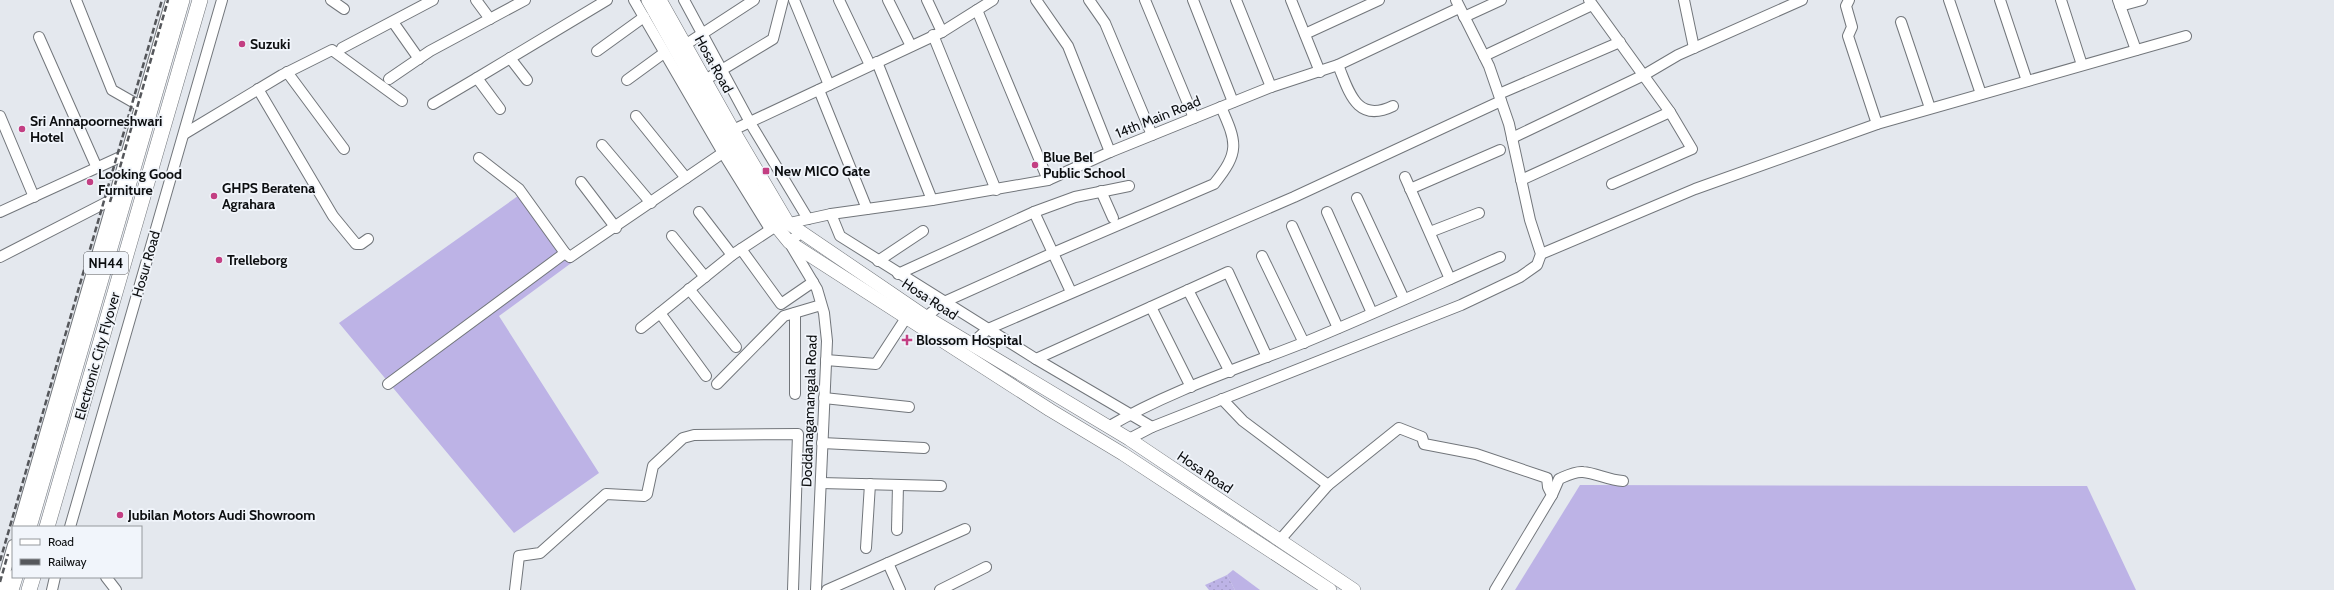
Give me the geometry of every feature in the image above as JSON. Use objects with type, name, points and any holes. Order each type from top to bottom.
[{"type":"highway","name":"NH44","points":[[29,526],[132,153],[182,0]]},
{"type":"highway","name":"Electronic City Flyover","points":[[37,526],[188,0]]},
{"type":"highway","name":"Electronic City Flyover","points":[[47,526],[200,0]]},
{"type":"highway","name":"Hosur Road","points":[[54,526],[206,0]]},
{"type":"highway","points":[[11,590],[15,578]]},
{"type":"highway","points":[[19,590],[23,578]]},
{"type":"highway","points":[[29,590],[33,578]]},
{"type":"highway","points":[[36,590],[40,578]]},
{"type":"main road","name":"Hosa Road","points":[[648,0],[726,150],[789,242],[1050,410],[1123,454],[1330,590]]},
{"type":"main road","name":"Hosa Road","points":[[665,2],[685,45],[733,130],[778,226]]},
{"type":"main road","name":"Hosa Road","points":[[778,226],[802,232],[926,316],[1128,439],[1354,590]]},
{"type":"main road","points":[[1050,410],[1055,395]]},
{"type":"street","points":[[76,0],[112,90],[140,106]]},
{"type":"street","points":[[18,526],[113,199],[132,153],[140,106],[171,0]]},
{"type":"street","name":"Hosur Road","points":[[70,526],[222,0]]},
{"type":"street","points":[[330,0],[344,9]]},
{"type":"street","points":[[342,48],[433,0]]},
{"type":"street","points":[[476,0],[490,19]]},
{"type":"street","points":[[389,80],[419,59],[525,0]]},
{"type":"street","points":[[433,104],[607,0]]},
{"type":"street","points":[[479,158],[519,189],[565,253],[570,257],[616,228],[726,150],[664,53],[634,0]]},
{"type":"street","points":[[684,0],[750,122],[808,219]]},
{"type":"street","points":[[685,45],[754,0]]},
{"type":"street","points":[[705,80],[773,39],[782,0]]},
{"type":"street","points":[[794,0],[829,85]]},
{"type":"street","points":[[839,0],[873,64],[932,200]]},
{"type":"street","points":[[888,0],[911,46]]},
{"type":"street","points":[[927,0],[938,34],[996,190]]},
{"type":"street","points":[[733,130],[938,34],[993,0]]},
{"type":"street","points":[[1036,0],[1068,46],[1110,152]]},
{"type":"street","points":[[1089,0],[1105,23],[1152,135]]},
{"type":"street","points":[[1145,0],[1194,118]]},
{"type":"street","points":[[1193,0],[1233,102]]},
{"type":"street","points":[[1236,0],[1271,87]]},
{"type":"street","points":[[1290,0],[1320,72]]},
{"type":"street","points":[[1305,34],[1379,0]]},
{"type":"street","name":"14th Main Road","points":[[778,226],[831,214],[996,190],[1048,180],[1110,152],[1233,102],[1271,87],[1338,65],[1460,8],[1501,0]]},
{"type":"street","points":[[1684,0],[1694,48]]},
{"type":"street","points":[[1512,138],[1694,48],[1802,0]]},
{"type":"street","points":[[1858,0],[1854,2],[1850,0],[1846,6],[1852,27],[1848,36],[1877,124]]},
{"type":"street","points":[[1949,0],[1981,94]]},
{"type":"street","points":[[2000,0],[2027,81]]},
{"type":"street","points":[[2060,0],[2082,65]]},
{"type":"street","points":[[2136,50],[2119,3],[2142,0]]},
{"type":"street","points":[[1484,56],[1590,3],[1644,74],[1670,112],[1692,149],[1612,184]]},
{"type":"street","points":[[1460,8],[1484,56],[1500,98],[1512,138],[1530,220],[1541,254]]},
{"type":"street","points":[[977,10],[1048,180]]},
{"type":"street","points":[[597,51],[644,17]]},
{"type":"street","points":[[393,22],[419,59]]},
{"type":"street","points":[[1901,22],[1930,108]]},
{"type":"street","points":[[1128,439],[1152,427],[1461,305],[1520,277],[1536,264],[1541,254],[1695,189],[1877,124],[2186,36]]},
{"type":"street","points":[[39,37],[97,168]]},
{"type":"street","points":[[971,344],[988,329],[1070,292],[1287,200],[1620,42]]},
{"type":"street","points":[[184,134],[258,88],[332,50],[402,102]]},
{"type":"street","points":[[627,80],[664,53]]},
{"type":"street","points":[[510,58],[527,80]]},
{"type":"street","points":[[1338,65],[1352,98],[1359,106],[1368,111],[1381,112],[1392,106]]},
{"type":"street","points":[[288,72],[344,149]]},
{"type":"street","points":[[477,78],[500,109]]},
{"type":"street","points":[[258,88],[333,216],[356,244],[361,244],[368,239]]},
{"type":"street","points":[[819,90],[867,209]]},
{"type":"street","points":[[926,316],[944,302],[1053,253],[1214,184],[1228,167],[1235,148],[1230,127],[1221,107]]},
{"type":"street","points":[[1521,180],[1670,112]]},
{"type":"street","points":[[0,116],[34,197]]},
{"type":"street","points":[[636,116],[686,178]]},
{"type":"street","points":[[602,145],[651,203]]},
{"type":"street","points":[[1410,189],[1500,150]]},
{"type":"street","points":[[0,212],[132,153]]},
{"type":"street","points":[[1404,177],[1450,279]]},
{"type":"street","points":[[581,182],[616,228]]},
{"type":"street","points":[[898,274],[1034,212],[1075,197],[1129,186]]},
{"type":"street","points":[[1101,191],[1113,218]]},
{"type":"street","points":[[1357,198],[1404,299]]},
{"type":"street","points":[[0,257],[113,199]]},
{"type":"street","points":[[699,212],[781,304],[813,282]]},
{"type":"street","points":[[1034,212],[1070,292]]},
{"type":"street","points":[[1327,212],[1372,313]]},
{"type":"street","points":[[1430,232],[1479,213]]},
{"type":"street","points":[[831,214],[840,236],[898,274],[1036,359],[1152,427]]},
{"type":"street","points":[[641,328],[736,252],[778,226]]},
{"type":"street","points":[[1292,226],[1338,328]]},
{"type":"street","points":[[878,261],[923,231]]},
{"type":"street","points":[[789,242],[802,232]]},
{"type":"street","points":[[672,236],[705,277]]},
{"type":"street","name":"Doddanagamangala Road","points":[[789,242],[817,289],[827,341],[816,590]]},
{"type":"street","points":[[388,384],[565,253]]},
{"type":"street","points":[[1262,256],[1304,343]]},
{"type":"street","points":[[1108,427],[1130,414],[1191,387],[1304,343],[1500,257]]},
{"type":"street","points":[[1036,359],[1228,272],[1267,357]]},
{"type":"street","points":[[689,289],[736,348]]},
{"type":"street","points":[[1188,290],[1230,372]]},
{"type":"street","points":[[717,384],[784,316],[821,305]]},
{"type":"street","points":[[1151,307],[1191,387]]},
{"type":"street","points":[[660,313],[706,376]]},
{"type":"street","points":[[795,313],[796,394]]},
{"type":"street","points":[[826,360],[876,364],[906,318]]},
{"type":"street","points":[[824,398],[909,407]]},
{"type":"street","points":[[1222,399],[1243,421],[1328,486]]},
{"type":"street","points":[[1279,541],[1328,486],[1399,428],[1422,436],[1424,444],[1476,454],[1547,478],[1548,487],[1552,495]]},
{"type":"street","points":[[515,590],[520,556],[540,553],[606,494],[644,496],[647,494],[652,466],[683,438],[694,435],[798,434],[793,590]]},
{"type":"street","points":[[822,443],[924,448]]},
{"type":"street","points":[[1495,590],[1552,495],[1558,479],[1573,473],[1583,472],[1597,477],[1623,480]]},
{"type":"street","points":[[821,483],[941,486]]},
{"type":"street","points":[[866,548],[870,484]]},
{"type":"street","points":[[897,530],[898,485]]},
{"type":"street","points":[[827,590],[965,529]]},
{"type":"street","points":[[0,590],[12,548]]},
{"type":"street","points":[[888,563],[900,590]]},
{"type":"street","points":[[940,590],[986,567]]},
{"type":"street","points":[[52,590],[56,578]]},
{"type":"street","points":[[107,578],[116,590]]},
{"type":"shaded area","points":[[525,191],[574,261],[499,316],[599,473],[514,533],[339,323]]},
{"type":"shaded area","points":[[1580,485],[2087,486],[2136,590],[1515,590]]},
{"type":"shaded area","points":[[1233,570],[1260,590],[1235,590],[1227,575]]},
{"type":"shaded area","points":[[1227,575],[1235,590],[1209,590],[1205,585]]},
{"type":"railway","points":[[0,561],[162,0]]},
{"type":"railway","points":[[110,202],[168,0]]},
{"type":"railway","points":[[0,582],[8,554]]},
{"type":"place","name":"Suzuki","points":[[242,44]]},
{"type":"place","name":"Sri Annapoorneshwari Hotel","points":[[22,129]]},
{"type":"place","name":"Blue Bel Public School","points":[[1035,165]]},
{"type":"place","name":"New MICO Gate","points":[[766,171]]},
{"type":"place","name":"Looking Good Furniture","points":[[90,182]]},
{"type":"place","name":"GHPS Beratena Agrahara","points":[[214,196]]},
{"type":"place","name":"Trelleborg","points":[[219,260]]},
{"type":"place","name":"Blossom Hospital","points":[[907,340]]},
{"type":"place","name":"Jubilan Motors Audi Showroom","points":[[120,515]]}]
